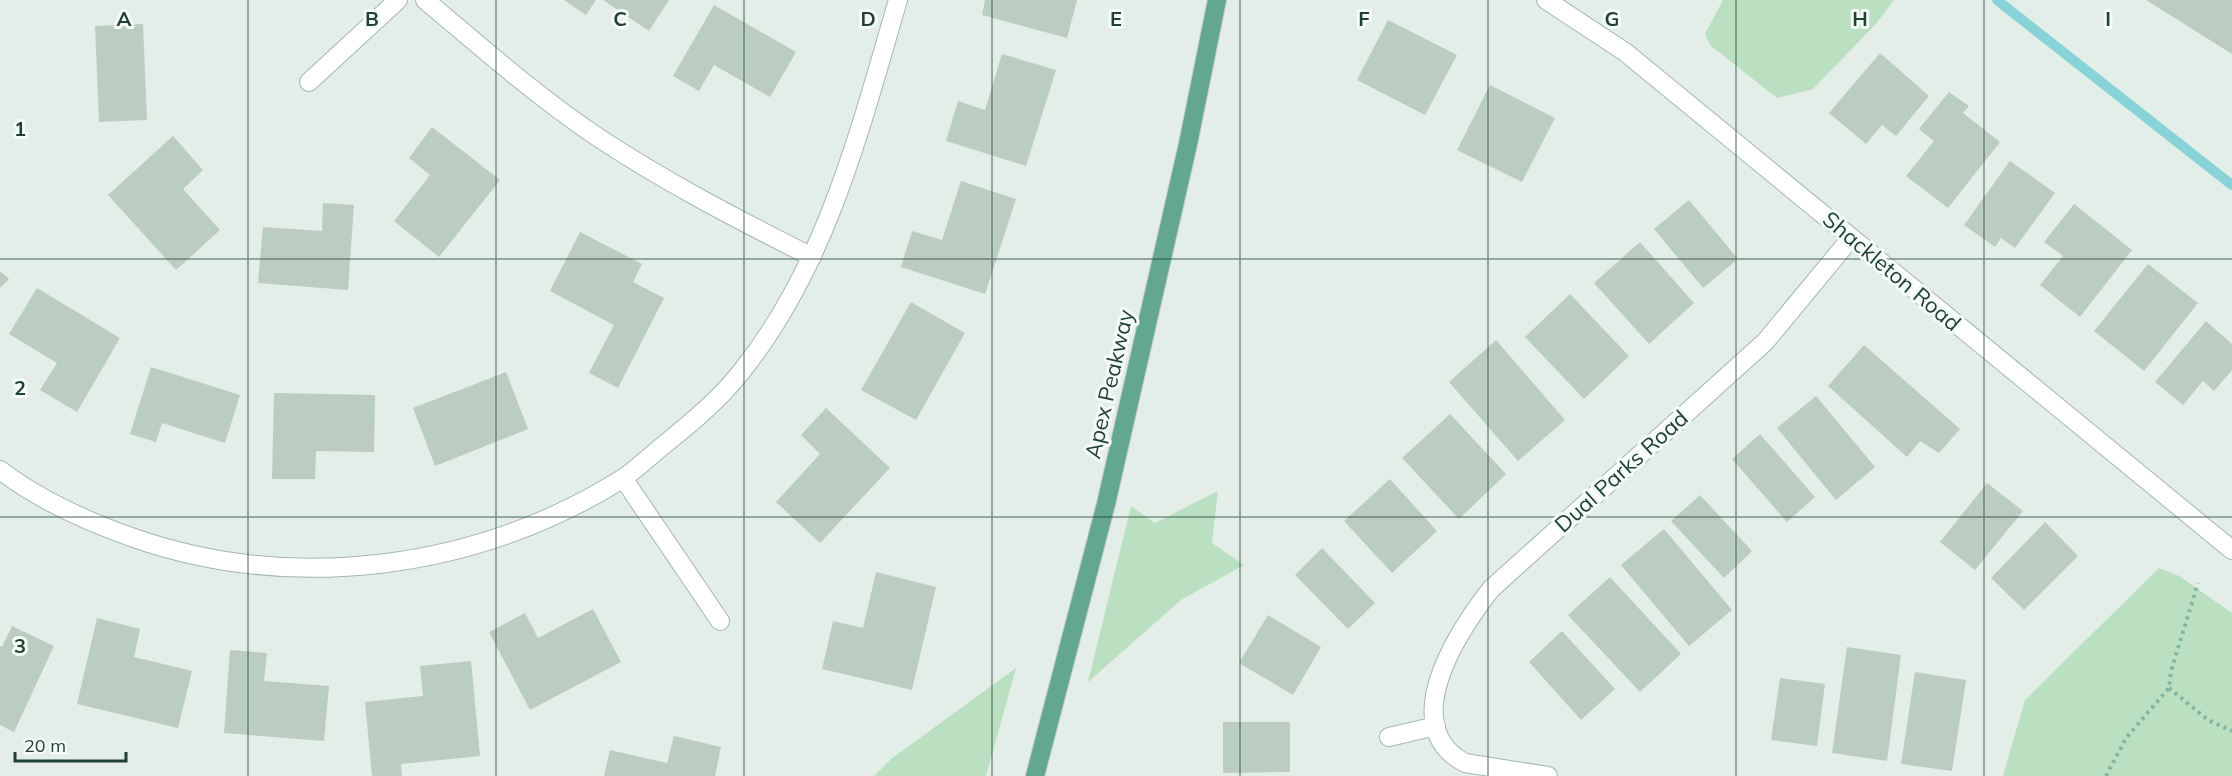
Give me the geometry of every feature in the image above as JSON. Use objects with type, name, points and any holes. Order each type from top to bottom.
[{"type":"main road","name":"Apex Peakway","points":[[1035,776],[1106,504],[1188,144],[1217,0]]},
{"type":"street","points":[[309,82],[398,0]]},
{"type":"street","points":[[425,0],[524,83],[592,134],[688,194],[812,257]]},
{"type":"street","points":[[0,470],[59,506],[104,527],[165,549],[220,561],[291,569],[363,566],[415,559],[472,546],[543,521],[623,478],[687,426],[740,373],[776,321],[812,257],[851,163],[898,0]]},
{"type":"street","name":"Shackleton Road","points":[[1546,0],[1625,52],[2232,550]]},
{"type":"street","name":"Dual Parks Road","points":[[1548,776],[1465,763],[1453,757],[1445,747],[1436,726],[1433,702],[1443,666],[1466,621],[1491,589],[1765,342],[1851,238]]},
{"type":"street","points":[[623,478],[720,621]]},
{"type":"street","points":[[1389,737],[1436,726]]},
{"type":"path","points":[[2106,776],[2126,738],[2169,688],[2171,671],[2198,583]]},
{"type":"path","points":[[2169,688],[2208,720],[2232,731]]},
{"type":"green space","points":[[1723,0],[1894,0],[1875,25],[1813,89],[1777,98],[1710,45],[1705,34]]},
{"type":"green space","points":[[1218,491],[1212,543],[1244,565],[1181,600],[1088,682],[1131,506],[1155,523]]},
{"type":"green space","points":[[2159,568],[2179,576],[2232,613],[2232,776],[2003,776],[2025,700]]},
{"type":"green space","points":[[1016,668],[986,776],[874,776],[891,759]]},
{"type":"building","points":[[564,0],[596,0],[586,15]]},
{"type":"building","points":[[603,0],[669,0],[649,31]]},
{"type":"building","points":[[985,0],[1077,0],[1067,38],[982,15]]},
{"type":"building","points":[[2146,0],[2232,0],[2232,54]]},
{"type":"building","points":[[714,5],[796,52],[770,97],[714,65],[699,91],[673,76]]},
{"type":"building","points":[[1388,20],[1457,55],[1425,115],[1357,80]]},
{"type":"building","points":[[143,24],[147,120],[99,122],[95,26]]},
{"type":"building","points":[[1880,53],[1929,96],[1896,136],[1882,125],[1866,144],[1829,113]]},
{"type":"building","points":[[1002,54],[1056,70],[1026,166],[946,141],[958,101],[985,110]]},
{"type":"building","points":[[1490,85],[1555,118],[1522,182],[1457,150]]},
{"type":"building","points":[[1949,92],[1969,106],[1963,113],[2000,142],[1948,208],[1906,176],[1934,141],[1919,129]]},
{"type":"building","points":[[432,127],[500,180],[439,257],[394,221],[430,175],[409,158]]},
{"type":"building","points":[[173,136],[203,170],[183,189],[220,230],[176,270],[108,195]]},
{"type":"building","points":[[2010,161],[2055,193],[2015,248],[2001,238],[1995,247],[1964,225]]},
{"type":"building","points":[[961,181],[1016,199],[985,294],[901,267],[912,231],[942,240]]},
{"type":"building","points":[[1689,200],[1738,259],[1703,288],[1654,229]]},
{"type":"building","points":[[323,203],[354,205],[348,290],[258,283],[263,227],[322,231]]},
{"type":"building","points":[[2074,204],[2132,250],[2080,317],[2040,285],[2063,256],[2044,242]]},
{"type":"building","points":[[580,232],[642,264],[633,282],[664,298],[618,388],[589,373],[614,325],[550,291]]},
{"type":"building","points":[[1640,242],[1694,303],[1649,344],[1594,283]]},
{"type":"building","points":[[2148,264],[2198,303],[2144,371],[2094,331]]},
{"type":"building","points":[[0,271],[9,279],[0,288]]},
{"type":"building","points":[[37,288],[120,338],[77,412],[40,390],[57,363],[9,334]]},
{"type":"building","points":[[1570,294],[1629,356],[1584,399],[1525,337]]},
{"type":"building","points":[[911,302],[965,333],[916,420],[861,390]]},
{"type":"building","points":[[2206,321],[2232,344],[2232,370],[2214,391],[2203,381],[2183,405],[2155,382]]},
{"type":"building","points":[[1496,340],[1565,420],[1518,461],[1449,382]]},
{"type":"building","points":[[1864,345],[1960,429],[1939,453],[1920,441],[1907,457],[1828,386]]},
{"type":"building","points":[[151,367],[240,395],[225,443],[162,423],[156,442],[130,434]]},
{"type":"building","points":[[506,372],[528,429],[435,466],[413,408]]},
{"type":"building","points":[[274,393],[375,395],[374,452],[316,451],[315,479],[272,479]]},
{"type":"building","points":[[1816,396],[1875,467],[1836,500],[1777,428]]},
{"type":"building","points":[[826,408],[890,468],[820,543],[776,502],[820,454],[801,435]]},
{"type":"building","points":[[1450,414],[1506,474],[1459,519],[1402,458]]},
{"type":"building","points":[[1760,434],[1815,497],[1787,522],[1732,459]]},
{"type":"building","points":[[1390,479],[1437,531],[1392,573],[1344,521]]},
{"type":"building","points":[[1987,483],[2023,511],[1975,570],[1940,542]]},
{"type":"building","points":[[1700,495],[1752,551],[1724,578],[1671,521]]},
{"type":"building","points":[[2045,522],[2078,556],[2024,610],[1991,578]]},
{"type":"building","points":[[1664,529],[1732,610],[1689,646],[1621,565]]},
{"type":"building","points":[[1322,548],[1375,603],[1348,629],[1295,575]]},
{"type":"building","points":[[876,572],[936,587],[912,690],[822,669],[833,621],[863,628]]},
{"type":"building","points":[[1610,577],[1681,654],[1640,692],[1568,615]]},
{"type":"building","points":[[593,609],[621,662],[530,710],[489,632],[525,613],[538,638]]},
{"type":"building","points":[[1268,615],[1321,647],[1293,695],[1239,663]]},
{"type":"building","points":[[97,618],[140,629],[134,657],[192,671],[178,728],[77,704]]},
{"type":"building","points":[[12,626],[54,646],[14,732],[0,725],[0,646],[2,647]]},
{"type":"building","points":[[1562,631],[1615,689],[1581,720],[1529,662]]},
{"type":"building","points":[[1847,647],[1901,655],[1887,761],[1832,753]]},
{"type":"building","points":[[230,650],[267,653],[264,681],[329,686],[324,741],[224,733]]},
{"type":"building","points":[[471,661],[480,756],[401,764],[402,776],[372,776],[365,702],[423,696],[420,666]]},
{"type":"building","points":[[1915,672],[1966,680],[1952,771],[1901,764]]},
{"type":"building","points":[[1780,678],[1825,684],[1817,746],[1771,740]]},
{"type":"building","points":[[1223,722],[1290,722],[1290,772],[1223,773]]},
{"type":"building","points":[[674,736],[721,747],[715,776],[604,776],[610,750],[667,763]]},
{"type":"waterway","points":[[1997,0],[2232,185]]}]
